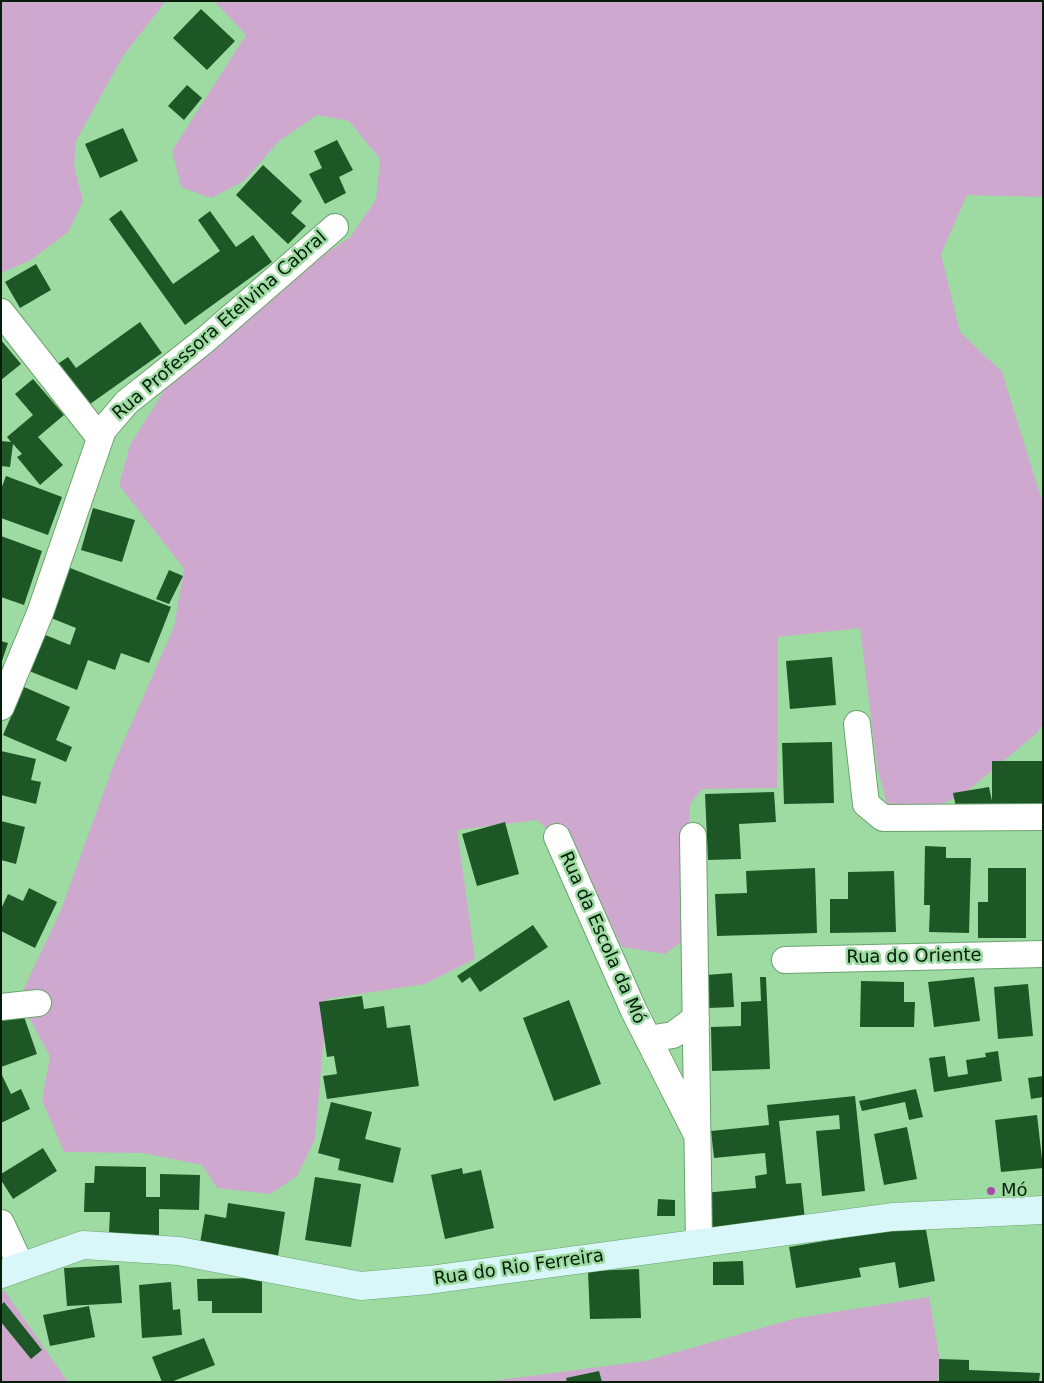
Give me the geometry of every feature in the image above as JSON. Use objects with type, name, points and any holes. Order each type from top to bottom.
[{"type":"street","name":"Rua Professora Etelvina Cabral","points":[[1,707],[40,613],[103,430],[127,402],[205,340],[335,227]]},
{"type":"street","points":[[1,312],[100,438]]},
{"type":"street","points":[[857,724],[866,804],[883,818],[1043,817]]},
{"type":"street","name":"Rua da Escola da Mó","points":[[693,836],[699,1243]]},
{"type":"street","name":"Rua da Escola da Mó","points":[[557,837],[648,1039],[698,1136]]},
{"type":"street","name":"Rua do Oriente","points":[[785,960],[1043,954]]},
{"type":"street","points":[[1,1008],[38,1003]]},
{"type":"street","name":"Rua da Escola da Mó","points":[[648,1039],[673,1035],[696,1018]]},
{"type":"street","name":"Rua do Rio Ferreira","points":[[11,1270],[83,1245],[179,1251],[360,1286],[429,1280],[892,1217],[1043,1210]]},
{"type":"street","points":[[1,1223],[11,1270]]},
{"type":"shaded area","points":[[1,1],[166,1],[123,56],[76,141],[74,166],[83,201],[68,232],[31,260],[1,273]]},
{"type":"shaded area","points":[[214,1],[1043,1],[1043,197],[967,195],[941,254],[960,332],[1002,372],[1043,504],[1043,723],[1037,733],[965,793],[919,815],[887,804],[877,767],[860,628],[778,637],[777,788],[702,789],[690,804],[683,941],[665,954],[622,947],[581,861],[537,820],[457,830],[475,959],[425,984],[327,999],[315,1139],[297,1176],[270,1194],[217,1188],[202,1165],[143,1153],[64,1152],[42,1100],[50,1056],[19,999],[61,910],[115,761],[174,627],[184,569],[119,485],[130,445],[167,386],[258,300],[350,237],[376,200],[380,159],[349,121],[317,115],[279,141],[244,181],[211,198],[181,187],[172,151],[246,35]]},
{"type":"shaded area","points":[[4,1290],[68,1382],[1,1382],[1,1292]]},
{"type":"shaded area","points":[[929,1297],[939,1355],[938,1382],[484,1382],[645,1361],[797,1318]]},
{"type":"building","points":[[201,9],[235,41],[207,70],[173,38]]},
{"type":"building","points":[[187,85],[202,98],[184,120],[168,106]]},
{"type":"building","points":[[123,128],[138,161],[100,178],[85,144]]},
{"type":"building","points":[[337,140],[353,170],[339,177],[346,193],[325,204],[309,174],[322,168],[314,151]]},
{"type":"building","points":[[263,165],[302,201],[291,213],[306,226],[288,244],[236,195]]},
{"type":"building","points":[[121,210],[173,284],[220,251],[198,220],[210,211],[236,247],[253,235],[272,262],[185,325],[109,219]]},
{"type":"building","points":[[36,264],[51,290],[20,308],[5,282]]},
{"type":"building","points":[[140,322],[162,353],[83,409],[53,367],[68,357],[76,368]]},
{"type":"building","points":[[1,340],[21,364],[1,380]]},
{"type":"building","points":[[33,379],[64,415],[38,437],[63,465],[40,485],[17,457],[22,454],[13,444],[10,467],[1,466],[1,441],[11,442],[7,437],[33,415],[15,394]]},
{"type":"building","points":[[6,476],[62,497],[48,535],[1,518],[1,489]]},
{"type":"building","points":[[93,508],[135,520],[122,562],[81,550]]},
{"type":"building","points":[[1,536],[42,551],[24,605],[1,597]]},
{"type":"building","points":[[70,568],[171,607],[149,663],[121,653],[115,670],[88,660],[77,690],[29,671],[43,634],[70,645],[76,628],[51,618]]},
{"type":"building","points":[[169,570],[183,576],[169,604],[156,599]]},
{"type":"building","points":[[1,641],[8,643],[2,661],[1,661]]},
{"type":"building","points":[[832,657],[836,705],[790,709],[786,661]]},
{"type":"building","points":[[24,687],[70,707],[56,740],[72,747],[66,762],[3,735]]},
{"type":"building","points":[[832,742],[834,803],[784,804],[782,743]]},
{"type":"building","points":[[1,751],[36,759],[31,780],[41,782],[36,804],[1,795]]},
{"type":"building","points":[[992,761],[1043,761],[1043,806],[958,816],[953,793],[989,787],[992,801]]},
{"type":"building","points":[[774,792],[776,822],[739,824],[741,859],[708,860],[705,794]]},
{"type":"building","points":[[1,821],[25,827],[16,864],[1,860]]},
{"type":"building","points":[[505,822],[519,874],[477,886],[462,834]]},
{"type":"building","points":[[925,846],[946,847],[946,858],[971,858],[969,933],[929,932],[930,905],[924,905]]},
{"type":"building","points":[[815,868],[817,933],[717,936],[715,894],[747,893],[746,871]]},
{"type":"building","points":[[988,868],[1026,868],[1026,938],[978,938],[978,902],[988,902]]},
{"type":"building","points":[[894,871],[896,932],[830,933],[830,899],[848,899],[848,872]]},
{"type":"building","points":[[29,888],[57,902],[35,948],[1,931],[1,909],[8,894],[23,901]]},
{"type":"building","points":[[533,925],[548,947],[480,992],[470,977],[462,983],[457,976]]},
{"type":"building","points":[[732,973],[734,1007],[708,1008],[706,975]]},
{"type":"building","points":[[760,977],[766,977],[770,1069],[712,1071],[711,1027],[741,1026],[741,1002],[761,1001]]},
{"type":"building","points":[[974,977],[980,1021],[934,1027],[928,982]]},
{"type":"building","points":[[861,981],[904,982],[904,1002],[915,1002],[914,1027],[860,1027]]},
{"type":"building","points":[[1028,984],[1033,1036],[998,1039],[994,987]]},
{"type":"building","points":[[362,996],[364,1009],[384,1006],[387,1028],[410,1025],[419,1086],[327,1099],[323,1076],[337,1074],[334,1056],[327,1057],[319,1002]]},
{"type":"building","points":[[569,1000],[601,1084],[554,1101],[523,1018]]},
{"type":"building","points":[[21,1008],[37,1054],[1,1067],[1,1016]]},
{"type":"building","points":[[998,1051],[1002,1081],[934,1092],[929,1058],[945,1056],[948,1077],[968,1074],[966,1060],[986,1057],[985,1053]]},
{"type":"building","points":[[1,1073],[11,1094],[21,1089],[30,1109],[1,1123]]},
{"type":"building","points":[[1043,1076],[1043,1097],[1031,1099],[1028,1078]]},
{"type":"building","points":[[916,1089],[923,1117],[909,1120],[905,1102],[862,1111],[859,1101]]},
{"type":"building","points":[[855,1096],[865,1191],[822,1196],[816,1131],[840,1129],[839,1115],[779,1121],[786,1184],[801,1183],[805,1220],[708,1230],[704,1193],[756,1188],[755,1176],[767,1174],[765,1153],[714,1158],[711,1131],[769,1125],[767,1105]]},
{"type":"building","points":[[331,1102],[372,1112],[365,1139],[401,1148],[393,1183],[338,1170],[340,1159],[318,1153]]},
{"type":"building","points":[[1037,1115],[1043,1168],[1001,1172],[995,1120]]},
{"type":"building","points":[[907,1127],[917,1179],[884,1185],[874,1134]]},
{"type":"building","points":[[43,1148],[57,1171],[13,1199],[1,1180],[1,1174]]},
{"type":"building","points":[[95,1166],[146,1167],[146,1197],[160,1197],[160,1174],[200,1175],[199,1210],[159,1209],[159,1235],[109,1233],[110,1212],[84,1212],[85,1183],[94,1183]]},
{"type":"building","points":[[462,1168],[463,1174],[481,1170],[494,1228],[445,1239],[431,1175]]},
{"type":"building","points":[[315,1177],[361,1184],[351,1247],[305,1240]]},
{"type":"building","points":[[658,1199],[675,1200],[675,1216],[657,1216]]},
{"type":"building","points":[[228,1203],[285,1212],[278,1256],[200,1243],[205,1214],[226,1218]]},
{"type":"building","points":[[925,1224],[935,1281],[899,1288],[895,1262],[859,1268],[861,1277],[796,1288],[789,1247]]},
{"type":"building","points":[[743,1261],[744,1285],[713,1285],[713,1262]]},
{"type":"building","points":[[119,1265],[122,1303],[67,1306],[64,1268]]},
{"type":"building","points":[[639,1269],[641,1318],[590,1319],[588,1271]]},
{"type":"building","points":[[262,1278],[262,1313],[212,1313],[212,1301],[198,1301],[197,1279]]},
{"type":"building","points":[[171,1282],[173,1310],[180,1309],[182,1335],[142,1338],[139,1285]]},
{"type":"building","points":[[4,1302],[42,1350],[31,1359],[1,1322],[1,1305]]},
{"type":"building","points":[[89,1306],[95,1337],[50,1346],[43,1315]]},
{"type":"building","points":[[204,1338],[215,1365],[171,1382],[162,1382],[152,1357]]},
{"type":"building","points":[[939,1359],[969,1360],[969,1370],[1040,1373],[1039,1382],[939,1382]]},
{"type":"building","points":[[599,1371],[602,1382],[567,1382],[566,1378]]},
{"type":"place","name":"Mó","points":[[991,1191]]}]
